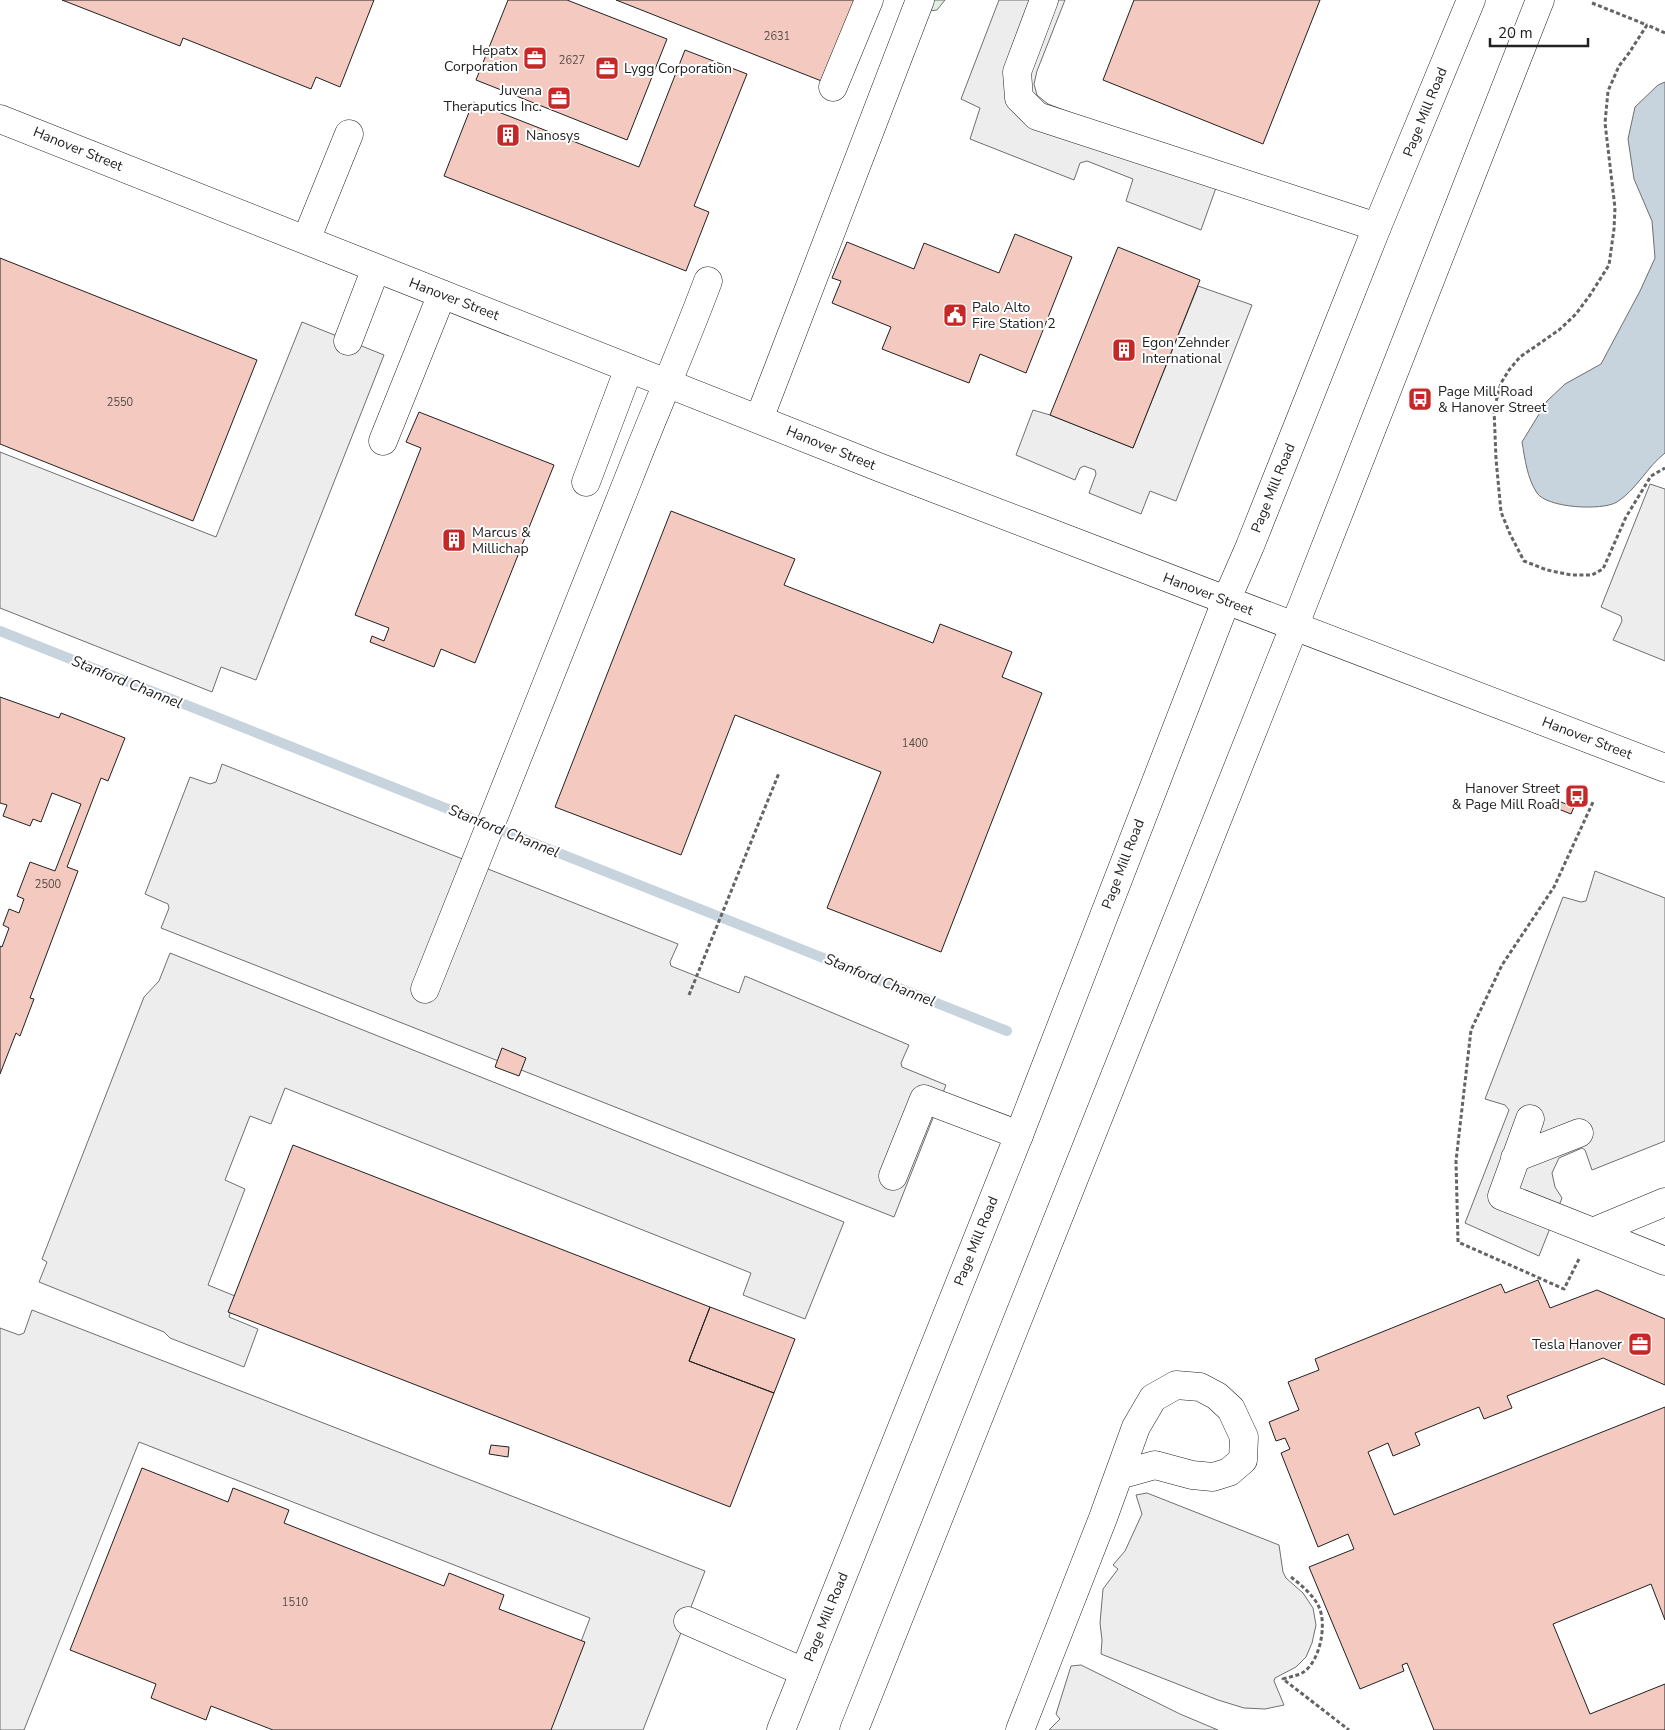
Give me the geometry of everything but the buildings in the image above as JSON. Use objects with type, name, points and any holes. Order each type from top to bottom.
[{"type":"main road","points":[[834,87],[869,0]]},
{"type":"main road","points":[[759,419],[920,0]]},
{"type":"main road","points":[[1044,0],[1017,72],[1020,98],[1037,116],[1377,227]]},
{"type":"main road","name":"Page Mill Road","points":[[781,1730],[1019,1136],[1226,602],[1471,0]]},
{"type":"main road","points":[[854,1730],[1294,627],[1540,0]]},
{"type":"main road","name":"Hanover Street","points":[[0,119],[668,384],[1226,602],[1665,768]]},
{"type":"main road","points":[[306,240],[349,134]]},
{"type":"main road","points":[[348,341],[376,268]]},
{"type":"main road","points":[[425,989],[708,281]]},
{"type":"main road","points":[[383,441],[442,294]]},
{"type":"main road","points":[[586,482],[629,368]]},
{"type":"main road","points":[[893,1176],[924,1099],[1019,1136]]},
{"type":"main road","points":[[1530,1119],[1502,1196],[1665,1261]]},
{"type":"main road","points":[[1515,1158],[1579,1133]]},
{"type":"main road","points":[[1593,1232],[1665,1202]]},
{"type":"main road","points":[[1020,1730],[1136,1428],[1153,1398],[1176,1385],[1200,1387],[1217,1396],[1231,1409],[1244,1437],[1242,1460],[1230,1472],[1213,1477],[1192,1475],[1155,1465],[1119,1475]]},
{"type":"main road","points":[[688,1621],[804,1672]]},
{"type":"path","points":[[1592,2],[1665,33]]},
{"type":"path","points":[[1647,25],[1618,66],[1608,91],[1605,123],[1615,208],[1614,229],[1608,265],[1576,314],[1559,330],[1520,357],[1500,383],[1494,409],[1501,512],[1524,561],[1571,576],[1592,576],[1602,569],[1626,517],[1651,476],[1665,468]]},
{"type":"path","points":[[688,995],[736,882],[779,773]]},
{"type":"path","points":[[1593,802],[1554,887],[1502,965],[1471,1030],[1456,1162],[1458,1242],[1564,1289],[1593,1232]]},
{"type":"path","points":[[1291,1577],[1307,1591],[1319,1607],[1323,1631],[1314,1659],[1302,1673],[1283,1679],[1349,1730]]},
{"type":"green space","points":[[923,0],[945,0],[937,10],[929,11]]},
{"type":"shaded area","points":[[999,0],[1065,0],[1037,71],[1034,84],[1037,95],[1048,104],[1206,165],[1223,168],[1201,230],[1126,201],[1133,179],[1087,161],[1080,163],[1074,180],[970,139],[980,108],[961,99]]},
{"type":"shaded area","points":[[1665,82],[1665,453],[1630,491],[1617,502],[1600,507],[1563,505],[1543,498],[1537,493],[1527,468],[1522,442],[1547,401],[1565,384],[1601,364],[1640,291],[1655,258],[1652,221],[1634,179],[1628,139],[1635,107],[1658,85]]},
{"type":"shaded area","points":[[1198,286],[1252,305],[1176,501],[1150,491],[1141,514],[1089,493],[1096,474],[1095,470],[1084,466],[1080,468],[1075,480],[1016,455],[1033,410],[1133,448]]},
{"type":"shaded area","points":[[302,322],[384,355],[256,680],[221,667],[212,692],[0,608],[0,452],[216,537]]},
{"type":"shaded area","points":[[1650,484],[1665,489],[1665,661],[1613,640],[1622,621],[1621,616],[1601,607]]},
{"type":"shaded area","points":[[222,764],[678,944],[670,962],[671,966],[739,993],[745,976],[909,1045],[901,1063],[902,1067],[946,1085],[894,1217],[161,928],[169,908],[168,904],[145,894],[190,777],[210,784],[216,782]]},
{"type":"shaded area","points":[[1595,871],[1665,898],[1665,1141],[1592,1170],[1585,1150],[1582,1148],[1559,1158],[1552,1173],[1555,1187],[1562,1198],[1539,1256],[1465,1223],[1509,1110],[1505,1105],[1485,1099],[1563,897],[1581,902],[1586,901]]},
{"type":"shaded area","points":[[170,953],[844,1222],[805,1319],[743,1295],[751,1273],[285,1088],[271,1124],[250,1116],[225,1180],[245,1189],[208,1285],[235,1296],[229,1317],[258,1329],[244,1367],[170,1338],[164,1332],[39,1282],[47,1262],[42,1259],[144,997],[159,981]]},
{"type":"shaded area","points":[[32,1310],[705,1571],[643,1730],[547,1730],[590,1618],[139,1442],[24,1730],[0,1730],[0,1328],[19,1335],[24,1333]]},
{"type":"shaded area","points":[[1147,1493],[1279,1545],[1283,1572],[1286,1578],[1303,1593],[1313,1608],[1316,1625],[1312,1643],[1306,1657],[1296,1667],[1275,1678],[1274,1681],[1284,1705],[1265,1709],[1244,1708],[1218,1700],[1101,1654],[1100,1623],[1103,1589],[1118,1569],[1113,1565],[1125,1551],[1142,1514],[1136,1495]]},
{"type":"shaded area","points":[[1081,1665],[1180,1714],[1218,1730],[1049,1730],[1060,1719],[1056,1714],[1071,1666]]},
{"type":"waterway","name":"Stanford Channel","points":[[0,631],[1007,1031]]},
{"type":"place","name":"Hepatx Corporation","points":[[535,58]]},
{"type":"place","name":"Lygg Corporation","points":[[607,68]]},
{"type":"place","name":"Juvena Theraputics Inc.","points":[[559,98]]},
{"type":"place","name":"Nanosys","points":[[508,135]]},
{"type":"place","name":"Palo Alto Fire Station 2","points":[[955,315]]},
{"type":"place","name":"Egon Zehnder International","points":[[1124,350]]},
{"type":"place","name":"Page Mill Road & Hanover Street","points":[[1420,399]]},
{"type":"place","name":"Marcus & Millichap","points":[[454,540]]},
{"type":"place","name":"Hanover Street & Page Mill Road","points":[[1577,796]]},
{"type":"place","name":"Tesla Hanover","points":[[1640,1344]]}]
